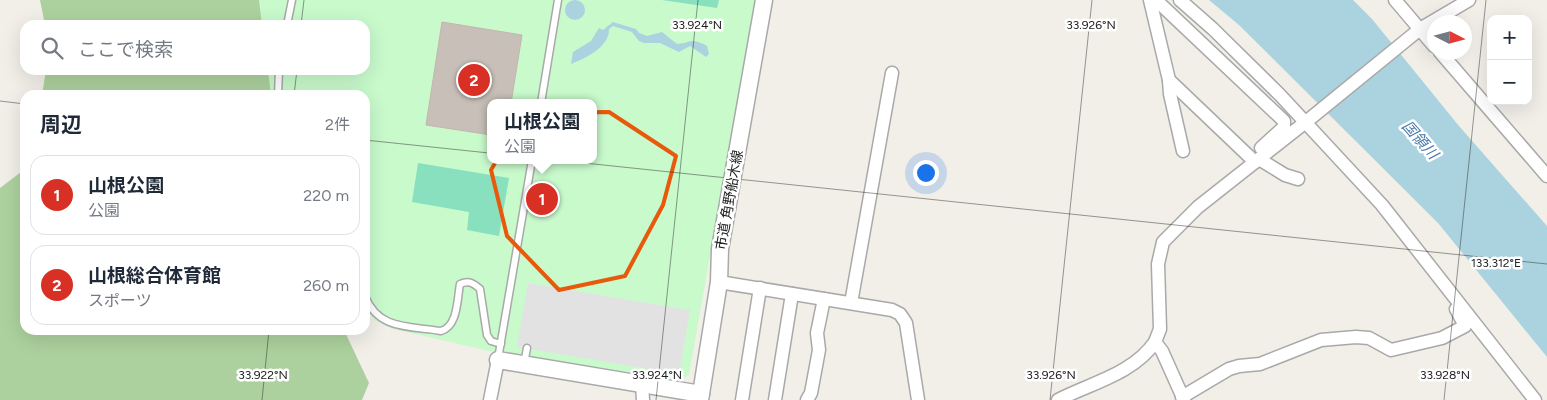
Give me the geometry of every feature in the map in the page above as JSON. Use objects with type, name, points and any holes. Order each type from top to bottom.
[{"type":"street","name":"市道 角野船木線","points":[[701,397],[719,282],[720,249],[764,0]]},
{"type":"street","points":[[1150,0],[1183,151]]},
{"type":"street","points":[[1156,0],[1284,122],[1284,127],[1255,160]]},
{"type":"street","points":[[1180,0],[1220,35],[1309,120],[1382,204],[1535,400]]},
{"type":"street","points":[[1395,0],[1418,32],[1427,40]]},
{"type":"street","points":[[1058,400],[1128,369],[1148,352],[1155,342],[1160,329],[1158,264],[1163,242],[1198,207],[1418,32],[1467,0]]},
{"type":"street","points":[[1447,60],[1547,176]]},
{"type":"street","points":[[851,303],[892,73]]},
{"type":"street","points":[[1169,80],[1255,160],[1298,180]]},
{"type":"street","points":[[1534,161],[1547,166]]},
{"type":"street","points":[[719,282],[892,310],[900,314],[906,323],[918,400]]},
{"type":"street","points":[[742,400],[760,288]]},
{"type":"street","points":[[775,400],[792,294]]},
{"type":"street","points":[[1155,342],[1162,351],[1183,399],[1230,369],[1260,364],[1321,340],[1356,337],[1370,338],[1391,350],[1442,338],[1459,331],[1465,326],[1454,305],[1452,294]]},
{"type":"street","points":[[806,400],[811,393],[819,350],[817,332],[824,299]]},
{"type":"street","points":[[490,400],[499,352],[526,356],[642,392],[701,397]]},
{"type":"lane","points":[[288,20],[292,0]]},
{"type":"lane","points":[[542,99],[558,0]]},
{"type":"lane","points":[[278,90],[279,75]]},
{"type":"lane","points":[[499,352],[531,164]]},
{"type":"lane","points":[[370,305],[376,316],[386,322],[440,331],[447,329],[453,322],[460,284],[473,282],[480,289],[487,335],[499,352]]},
{"type":"highlighted area","points":[[609,112],[676,156],[663,205],[625,276],[559,290],[507,236],[491,170],[524,113]]},
{"type":"green space","points":[[40,0],[323,0],[320,20],[44,20]]},
{"type":"green space","points":[[259,0],[755,0],[689,375],[675,383],[494,352],[393,329],[374,320],[370,313],[370,90],[270,90],[269,75],[370,75],[370,20],[261,20]]},
{"type":"green space","points":[[662,0],[719,0],[717,8]]},
{"type":"green space","points":[[45,75],[311,75],[310,90],[43,90]]},
{"type":"green space","points":[[418,163],[509,178],[499,236],[467,230],[469,212],[412,202]]},
{"type":"green space","points":[[20,173],[20,335],[346,335],[369,383],[362,400],[0,400],[0,188]]},
{"type":"shaded area","points":[[528,283],[690,310],[679,374],[517,347]]},
{"type":"water","points":[[571,0],[579,0],[585,6],[585,14],[579,20],[571,20],[565,14],[565,6]]},
{"type":"water","name":"国領川","points":[[1209,0],[1353,0],[1372,19],[1459,126],[1547,226],[1547,357],[1438,223],[1239,25]]},
{"type":"water","points":[[613,22],[636,29],[639,33],[647,36],[662,32],[677,44],[691,41],[697,42],[707,46],[709,54],[706,57],[690,46],[679,52],[660,43],[644,43],[639,41],[632,32],[613,26],[609,29],[608,35],[601,47],[583,59],[571,64],[573,52],[591,41],[599,28],[603,30]]},
{"type":"building","points":[[442,22],[522,35],[512,99],[487,99],[487,134],[426,125]]},
{"type":"place","name":"山根総合体育館","points":[[474,80]]},
{"type":"place","name":"山根公園","points":[[542,199]]}]
